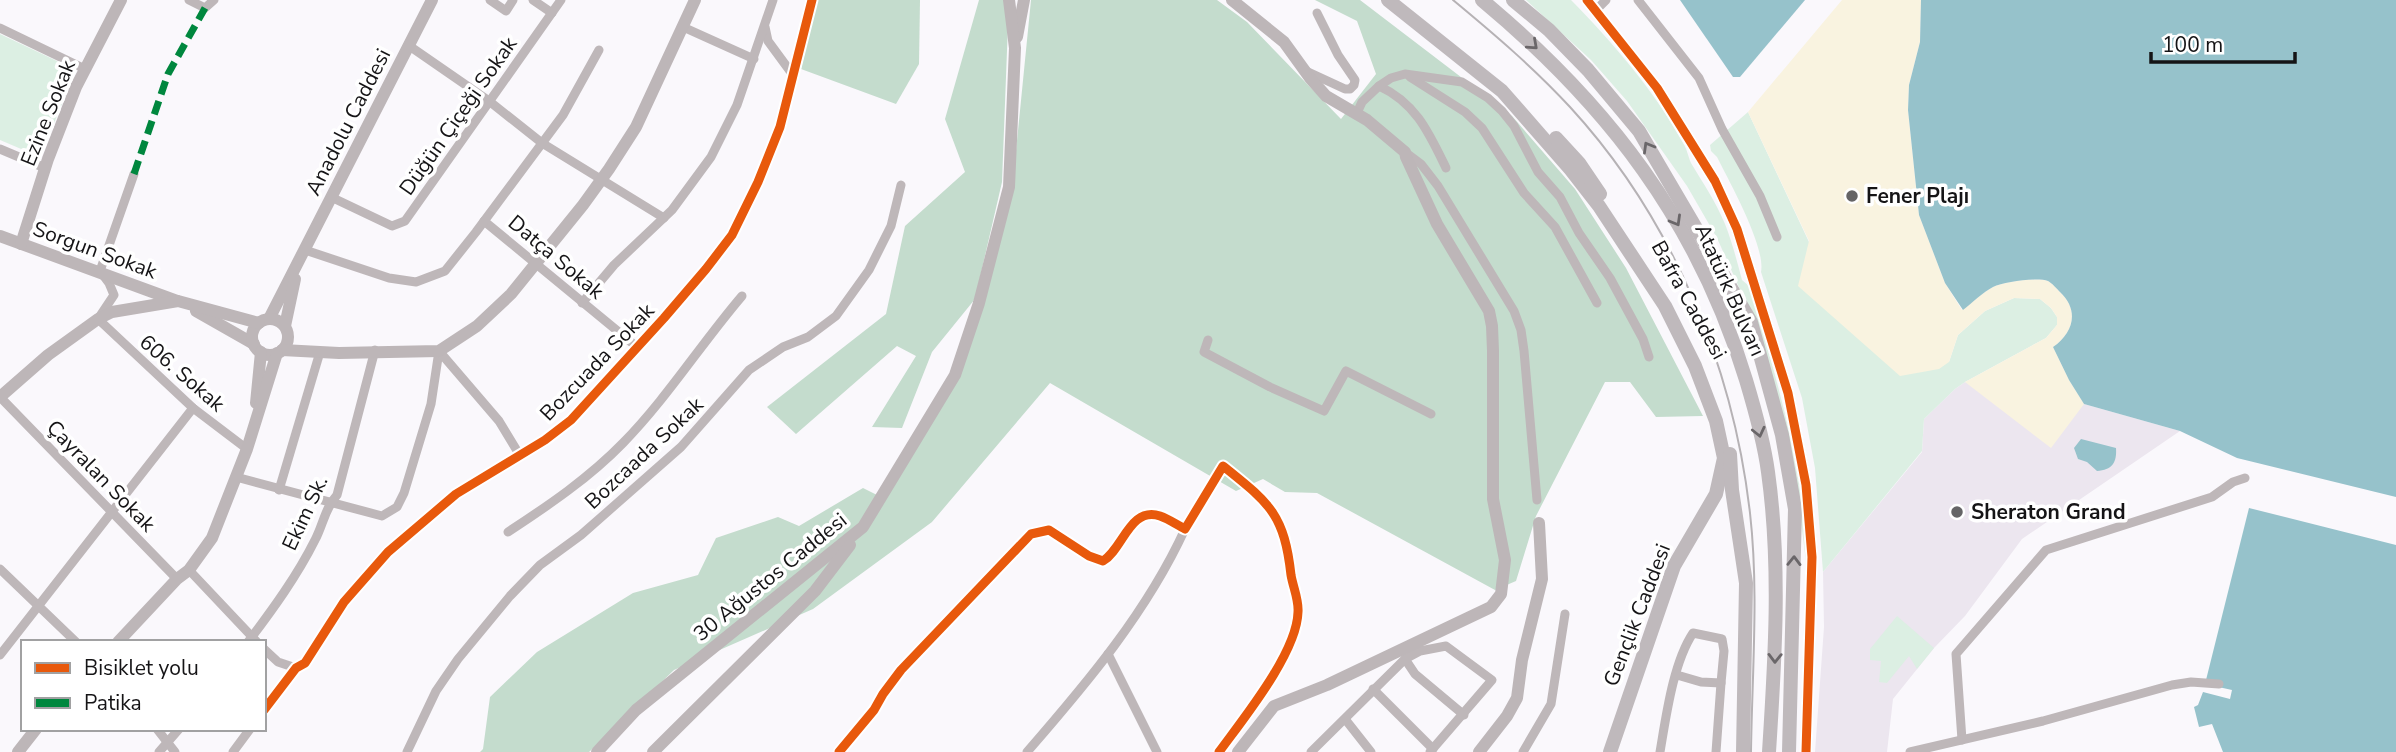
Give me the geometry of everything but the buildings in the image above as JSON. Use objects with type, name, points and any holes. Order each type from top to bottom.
[{"type":"main road","name":"Bafra Caddesi","points":[[1388,0],[1502,91],[1540,132],[1599,206],[1665,306],[1677,330],[1710,401],[1724,458]]},
{"type":"main road","name":"Bafra Caddesi","points":[[1402,0],[1509,87],[1579,163],[1659,281],[1704,365],[1728,440],[1745,583],[1743,752]]},
{"type":"main road","name":"Atatürk Bulvarı","points":[[1482,0],[1556,66],[1597,109],[1634,156],[1692,248],[1732,335],[1768,471],[1776,558],[1769,752]]},
{"type":"main road","name":"Atatürk Bulvarı","points":[[1513,0],[1549,30],[1588,70],[1639,131],[1751,322],[1783,435],[1795,509],[1790,752]]},
{"type":"main road","name":"Gençlik Caddesi","points":[[1610,752],[1674,566],[1716,494],[1724,458]]},
{"type":"main road","name":"Gençlik Caddesi","points":[[1616,752],[1677,572],[1701,531],[1732,490]]},
{"type":"street","name":"Ezine Sokak","points":[[21,244],[45,168],[76,87],[121,0]]},
{"type":"street","points":[[189,0],[205,8],[214,0]]},
{"type":"street","name":"Anadolu Caddesi","points":[[302,255],[432,0]]},
{"type":"street","points":[[490,0],[506,11],[513,0]]},
{"type":"street","points":[[533,0],[552,13]]},
{"type":"street","name":"Düğün Çiçeği Sokak","points":[[331,197],[392,226],[405,221],[561,0]]},
{"type":"street","points":[[178,301],[266,354],[280,351],[439,351],[477,326],[511,294],[601,180],[636,127],[695,0]]},
{"type":"street","points":[[582,303],[614,265],[672,211],[711,157],[737,105],[773,0]]},
{"type":"street","name":"Bozcuada Sokak","points":[[266,707],[296,668],[305,663],[344,602],[388,552],[456,494],[545,440],[571,420],[706,269],[732,235],[758,182],[780,127],[812,0]]},
{"type":"street","name":"30 Ağustos Caddesi","points":[[597,752],[636,710],[863,527],[954,374],[979,303],[1009,187],[1015,48],[1009,0]]},
{"type":"street","points":[[1015,48],[1024,0]]},
{"type":"street","points":[[1231,0],[1284,42],[1326,96],[1367,120],[1421,164],[1438,186],[1514,311],[1521,330],[1537,500]]},
{"type":"street","points":[[1606,0],[1591,5],[1657,88],[1715,181],[1740,235],[1788,393],[1806,485],[1812,557],[1806,752]]},
{"type":"street","points":[[1638,0],[1699,78],[1723,129],[1760,196],[1777,237]]},
{"type":"street","points":[[1304,70],[1345,89],[1354,85],[1355,80],[1338,55],[1317,13]]},
{"type":"street","points":[[765,26],[768,41],[793,75]]},
{"type":"street","points":[[683,27],[754,59]]},
{"type":"street","points":[[0,28],[85,69]]},
{"type":"street","points":[[408,45],[489,101],[542,142],[664,218]]},
{"type":"street","points":[[302,255],[389,278],[416,282],[445,271],[563,116],[598,50]]},
{"type":"street","points":[[1356,115],[1362,102],[1379,86],[1391,78],[1405,74],[1462,82],[1488,98],[1502,111],[1526,146],[1538,172],[1560,197],[1579,233],[1610,278],[1650,357]]},
{"type":"street","points":[[1405,74],[1465,112],[1482,128],[1524,193],[1555,227],[1597,303]]},
{"type":"street","points":[[1379,86],[1396,94],[1427,129],[1446,168]]},
{"type":"street","points":[[0,149],[45,168]]},
{"type":"street","points":[[1238,752],[1274,706],[1328,685],[1491,607],[1501,594],[1505,560],[1493,499],[1492,326],[1489,311],[1437,224],[1405,152]]},
{"type":"street","points":[[98,319],[114,295],[100,271],[134,174]]},
{"type":"street","name":"Bozcaada Sokak","points":[[407,752],[436,691],[458,659],[510,596],[540,565],[581,535],[681,447],[750,370],[783,347],[808,337],[836,316],[869,270],[886,237],[901,185]]},
{"type":"street","name":"Datça Sokak","points":[[484,221],[637,348]]},
{"type":"street","name":"Sorgun Sokak","points":[[2,239],[100,271],[178,301]]},
{"type":"street","points":[[253,427],[258,348],[253,332],[264,321],[302,255]]},
{"type":"street","points":[[120,640],[177,579],[189,570],[212,538],[247,449],[280,351],[302,255]]},
{"type":"street","points":[[508,532],[589,476],[624,442],[661,400],[712,331],[742,296]]},
{"type":"street","points":[[0,397],[48,355],[98,319],[112,312],[178,301],[264,321],[275,319],[286,331],[316,352]]},
{"type":"street","name":"606. Sokak","points":[[98,319],[193,408],[247,449]]},
{"type":"street","points":[[1208,340],[1204,352],[1270,387],[1324,411],[1346,371],[1431,414]]},
{"type":"street","name":"Ekim Sk.","points":[[252,640],[287,589],[337,495],[374,350]]},
{"type":"street","points":[[439,351],[499,421],[519,454]]},
{"type":"street","points":[[236,477],[382,516],[397,507],[404,493],[430,404],[439,351]]},
{"type":"street","points":[[279,490],[316,352]]},
{"type":"street","name":"Çayralan Sokak","points":[[0,397],[177,579]]},
{"type":"street","points":[[0,655],[193,408]]},
{"type":"street","points":[[1027,752],[1108,654],[1172,558],[1185,528],[1223,466],[1266,502],[1282,528],[1289,551],[1298,613],[1293,635],[1277,669],[1219,752]]},
{"type":"street","points":[[1962,740],[1956,654],[2046,550],[2212,497],[2232,482],[2245,478]]},
{"type":"street","points":[[839,752],[874,710],[901,670],[1031,534],[1049,530],[1089,556],[1103,561],[1110,557],[1135,520],[1143,516],[1157,515],[1185,528]]},
{"type":"street","points":[[1479,752],[1507,716],[1517,698],[1522,660],[1542,579],[1539,523]]},
{"type":"street","points":[[653,752],[815,591],[863,527]]},
{"type":"street","points":[[0,569],[74,640]]},
{"type":"street","points":[[189,570],[252,640]]},
{"type":"street","points":[[1523,752],[1551,704],[1565,614]]},
{"type":"street","points":[[1660,752],[1683,648],[1693,633],[1722,639],[1724,651],[1716,752]]},
{"type":"street","points":[[1311,752],[1373,689],[1405,659],[1420,651],[1447,646],[1492,680],[1431,750],[1373,689]]},
{"type":"street","points":[[266,651],[278,662],[296,668]]},
{"type":"street","points":[[1108,654],[1157,752]]},
{"type":"street","points":[[1405,659],[1415,674],[1464,715]]},
{"type":"street","points":[[1677,675],[1701,682],[1721,683]]},
{"type":"street","points":[[1910,752],[2172,685],[2191,682],[2219,684]]},
{"type":"street","points":[[1345,719],[1371,752]]},
{"type":"street","points":[[18,752],[34,731]]},
{"type":"street","points":[[159,731],[176,752]]},
{"type":"street","points":[[159,752],[177,731]]},
{"type":"street","points":[[233,752],[249,731]]},
{"type":"shaded area","points":[[1965,382],[2084,404],[2180,431],[2022,539],[1965,616],[1934,648],[1893,699],[1887,752],[1815,752],[1824,627],[1823,572],[1922,452],[1924,419]]},
{"type":"green space","points":[[817,0],[920,0],[919,64],[896,104],[801,69]]},
{"type":"green space","points":[[979,0],[1014,0],[1008,24],[1002,182],[975,299],[932,352],[902,428],[872,427],[916,356],[897,346],[796,434],[767,407],[886,314],[905,226],[965,172],[945,119]]},
{"type":"green space","points":[[1031,0],[1217,0],[1247,22],[1341,119],[1376,74],[1357,21],[1315,0],[1360,0],[1512,116],[1575,189],[1626,268],[1703,416],[1656,417],[1630,382],[1605,382],[1536,516],[1516,581],[1495,590],[1317,493],[1285,492],[1263,479],[1236,491],[1050,383],[932,522],[813,609],[674,670],[589,752],[480,752],[483,749],[490,697],[537,652],[633,593],[698,575],[716,538],[778,517],[799,526],[863,488],[883,498],[960,374],[1013,181]]},
{"type":"green space","points":[[1526,0],[1571,0],[1602,33],[1632,68],[1672,123],[1691,163],[1718,208],[1742,280],[1749,286],[1779,391],[1801,497],[1806,562],[1800,513],[1742,294],[1717,238],[1687,186],[1627,101],[1591,60]]},
{"type":"green space","points":[[0,34],[76,70],[40,157],[0,140]]},
{"type":"green space","points":[[1748,112],[1809,242],[1949,362],[1958,335],[1985,311],[2014,298],[2040,299],[2057,317],[2057,325],[2046,338],[1965,382],[1924,419],[1922,451],[1823,572],[1815,468],[1802,398],[1761,272],[1758,247],[1738,197],[1710,145]]},
{"type":"green space","points":[[1897,616],[1934,648],[1917,669],[1909,656],[1887,683],[1879,682],[1881,661],[1870,660],[1870,649]]},
{"type":"sand","name":"Fener Plajı","points":[[1842,0],[1921,0],[1920,42],[1909,85],[1908,110],[1919,215],[1945,283],[1962,310],[1993,287],[2036,280],[2051,283],[2070,307],[2072,321],[2065,335],[2053,347],[2084,404],[2051,448],[1965,382],[2046,338],[2057,325],[2057,317],[2040,299],[2014,298],[1985,311],[1958,335],[1949,362],[1939,369],[1900,376],[1798,286],[1809,241],[1748,112]]},
{"type":"water","points":[[1680,0],[1805,0],[1740,77],[1733,77]]},
{"type":"water","points":[[1921,0],[2396,0],[2396,497],[2237,458],[2180,431],[2084,404],[2053,347],[2065,335],[2072,321],[2070,307],[2066,299],[2048,281],[2029,280],[1998,285],[1963,310],[1945,283],[1919,215],[1908,110],[1909,85],[1920,42]]},
{"type":"water","points":[[2081,439],[2116,448],[2116,458],[2112,465],[2097,471],[2087,462],[2078,459],[2074,448]]},
{"type":"water","points":[[2249,508],[2396,545],[2396,752],[2223,752],[2212,724],[2199,727],[2194,707],[2198,705],[2203,692],[2230,699],[2232,690],[2205,684]]},
{"type":"tram line","points":[[1453,0],[1542,79],[1606,150],[1639,196],[1692,296],[1729,403],[1742,458],[1750,513],[1755,603],[1751,752]]},
{"type":"marked path","points":[[134,174],[168,74],[205,8]]},
{"type":"cycle path","points":[[266,707],[296,668],[305,663],[344,602],[388,552],[456,494],[545,440],[571,420],[706,269],[732,235],[758,182],[780,127],[812,0]]},
{"type":"cycle path","points":[[1587,0],[1657,88],[1715,181],[1737,229],[1788,393],[1806,485],[1812,557],[1806,752]]},
{"type":"cycle path","points":[[839,752],[874,710],[901,670],[1031,534],[1049,530],[1089,556],[1103,561],[1141,517],[1160,516],[1185,529],[1223,466],[1263,500],[1279,523],[1288,554],[1298,612],[1289,647],[1279,666],[1219,752]]},
{"type":"place","name":"Fener Plajı","points":[[1852,196]]},
{"type":"place","name":"Sheraton Grand","points":[[1957,512]]}]
